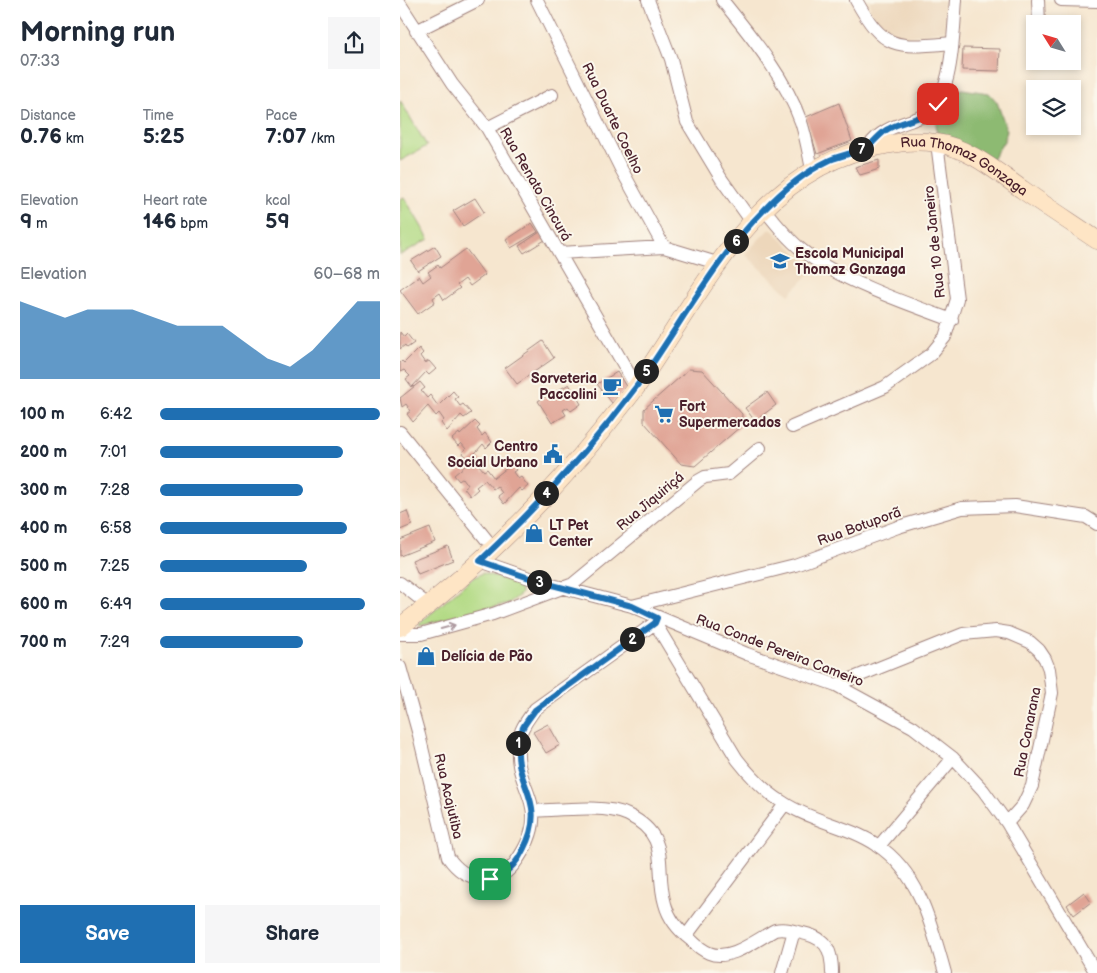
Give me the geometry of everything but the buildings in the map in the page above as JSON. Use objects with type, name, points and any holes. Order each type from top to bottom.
[{"type":"main road","name":"Rua Thomaz Gonzaga","points":[[400,627],[480,561],[559,479],[597,437],[636,386],[717,263],[764,209],[796,181],[830,160],[868,147],[907,142],[937,143],[981,161],[1097,240]]},
{"type":"street","points":[[416,30],[478,0]]},
{"type":"street","name":"Rua Duarte Coelho","points":[[536,0],[620,167],[664,247]]},
{"type":"street","points":[[648,0],[672,59],[687,122],[722,180],[752,222]]},
{"type":"street","points":[[722,0],[756,45],[792,103],[801,122],[812,170]]},
{"type":"street","points":[[856,0],[875,31],[893,44],[905,46],[952,42]]},
{"type":"street","points":[[868,147],[874,139],[889,128],[920,118],[932,111],[944,90],[952,42],[956,0]]},
{"type":"street","points":[[1038,0],[1039,15]]},
{"type":"street","points":[[1061,0],[1097,1]]},
{"type":"street","name":"Rua Renato Cincurá","points":[[400,4],[452,84],[487,128],[636,386]]},
{"type":"street","points":[[487,128],[552,95]]},
{"type":"street","name":"Rua 10 de Janeiro","points":[[792,427],[868,396],[899,378],[931,354],[945,337],[952,320],[957,299],[937,143]]},
{"type":"street","points":[[764,209],[788,238],[817,262],[907,303],[952,320]]},
{"type":"street","points":[[558,253],[664,247],[717,263]]},
{"type":"street","points":[[400,432],[486,539]]},
{"type":"street","name":"Rua Jiquiriçá","points":[[400,634],[422,634],[493,614],[564,589],[581,578],[698,481],[705,477],[729,474],[760,448]]},
{"type":"street","name":"Rua Botuporã","points":[[632,606],[795,565],[898,528],[962,508],[1015,506],[1086,517],[1097,524]]},
{"type":"street","name":"Rua Conde Pereira Cameiro","points":[[480,561],[564,589],[632,606],[656,621],[836,685],[913,727],[953,758],[983,790],[1007,823],[1096,973]]},
{"type":"street","points":[[400,583],[428,605]]},
{"type":"street","points":[[832,973],[829,950],[821,940],[811,935],[794,931],[775,930],[752,943],[721,955],[711,954],[703,950],[686,936],[670,917],[664,901],[660,852],[651,832],[629,815],[615,810],[534,811],[521,772],[518,755],[519,738],[524,724],[535,710],[656,621],[737,759],[752,778],[785,804],[858,834],[879,846],[901,869],[924,902],[944,973]]},
{"type":"street","name":"Rua Canarana","points":[[836,685],[963,634],[996,631],[1009,633],[1030,642],[1039,650],[1047,664],[1052,694],[1030,791],[1023,806],[1007,823]]},
{"type":"street","name":"Rua Acajutiba","points":[[400,667],[419,735],[448,857],[455,866],[474,878],[490,879],[502,876],[521,855],[530,838],[534,811]]},
{"type":"street","points":[[879,846],[953,758]]},
{"type":"street","points":[[686,936],[785,804]]},
{"type":"street","points":[[782,973],[794,931]]},
{"type":"shaded area","points":[[870,0],[944,0],[945,30],[900,38],[883,27],[870,10]]},
{"type":"shaded area","name":"Escola Municipal Thomaz Gonzaga","points":[[770,228],[814,269],[789,295],[745,254]]},
{"type":"green space","points":[[962,89],[989,93],[997,102],[1007,131],[1004,141],[992,159],[938,140],[936,124],[954,93]]},
{"type":"green space","points":[[400,100],[427,146],[400,161]]},
{"type":"green space","points":[[404,197],[429,239],[400,255],[400,199]]},
{"type":"green space","points":[[483,573],[520,584],[521,594],[509,603],[419,626],[420,623],[471,579]]},
{"type":"place","name":"Escola Municipal Thomaz Gonzaga","points":[[780,261]]},
{"type":"place","name":"Sorveteria Paccolini","points":[[612,386]]},
{"type":"place","name":"Fort Supermercados","points":[[664,414]]},
{"type":"place","name":"Centro Social Urbano","points":[[553,454]]},
{"type":"place","name":"LT Pet Center","points":[[534,533]]},
{"type":"place","name":"Delícia de Pão","points":[[426,656]]},
{"type":"route","points":[[490,879],[502,876],[512,867],[530,838],[534,825],[534,811],[521,772],[518,755],[519,738],[524,724],[535,710],[655,623],[657,618],[632,606],[564,589],[480,561],[519,522],[597,437],[636,386],[717,263],[764,209],[780,194],[812,170],[830,160],[868,147],[874,139],[889,128],[920,118],[932,111],[938,104]]}]
